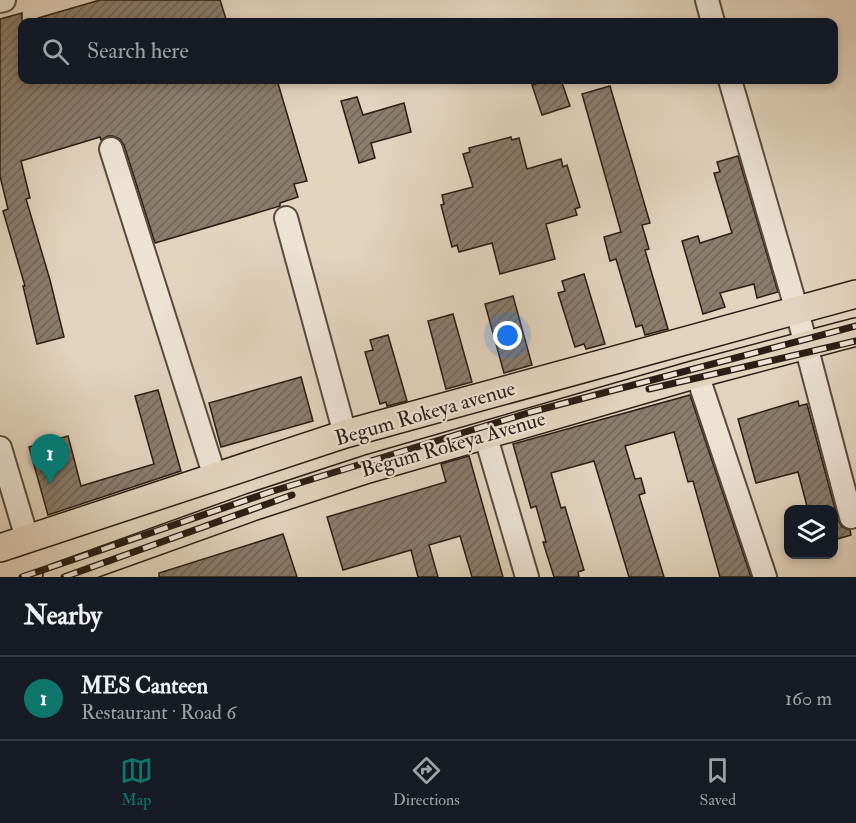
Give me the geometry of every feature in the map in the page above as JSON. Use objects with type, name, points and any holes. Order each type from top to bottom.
[{"type":"main road","name":"Begum Rokeya avenue","points":[[0,548],[345,434],[856,294]]},
{"type":"main road","name":"Begum Rokeya Avenue","points":[[57,577],[252,507],[368,469],[697,374],[856,332]]},
{"type":"street","points":[[707,0],[712,18]]},
{"type":"street","points":[[731,84],[797,311],[851,517]]},
{"type":"street","points":[[111,149],[215,477]]},
{"type":"street","points":[[286,218],[345,434]]},
{"type":"street","points":[[697,374],[765,577]]},
{"type":"street","points":[[485,434],[527,577]]},
{"type":"street","points":[[0,448],[27,538]]},
{"type":"building","points":[[100,0],[220,0],[226,18],[38,18]]},
{"type":"building","points":[[22,13],[22,18],[18,18],[18,84],[278,84],[307,181],[294,184],[298,197],[280,203],[280,206],[155,243],[124,145],[120,139],[108,136],[101,140],[100,137],[21,161],[30,198],[26,199],[64,337],[37,344],[23,286],[25,286],[3,211],[8,209],[0,176],[0,19]]},
{"type":"building","points":[[562,84],[570,106],[542,115],[532,85]]},
{"type":"building","points":[[610,86],[650,223],[642,225],[649,249],[645,250],[668,329],[645,335],[642,325],[636,327],[616,259],[610,261],[604,237],[621,232],[582,94]]},
{"type":"building","points":[[357,97],[363,115],[404,103],[411,132],[371,143],[375,158],[359,163],[341,101]]},
{"type":"building","points":[[511,137],[512,140],[519,138],[527,169],[561,159],[563,167],[567,165],[580,207],[575,209],[577,215],[546,224],[555,259],[500,274],[492,243],[459,252],[457,245],[452,247],[441,205],[444,204],[442,195],[473,187],[463,154],[470,152],[469,148]]},
{"type":"building","points":[[738,156],[778,292],[757,298],[754,284],[720,293],[725,307],[703,314],[682,241],[698,236],[700,243],[732,233],[714,173],[720,172],[717,162]]},
{"type":"building","points":[[584,274],[605,344],[586,349],[584,344],[575,347],[558,293],[565,291],[562,281]]},
{"type":"building","points":[[513,296],[532,365],[504,373],[485,304]]},
{"type":"building","points":[[453,314],[472,382],[446,389],[428,321]]},
{"type":"building","points":[[388,335],[407,401],[387,406],[386,402],[380,404],[365,352],[373,350],[370,340]]},
{"type":"building","points":[[301,377],[313,421],[221,447],[209,403]]},
{"type":"building","points":[[158,390],[181,471],[48,515],[29,447],[68,436],[81,486],[154,464],[135,396]]},
{"type":"building","points":[[690,395],[751,577],[720,577],[693,481],[688,482],[674,432],[625,446],[635,479],[641,478],[645,493],[639,495],[664,577],[629,577],[594,461],[551,473],[561,508],[565,507],[584,570],[578,572],[579,577],[554,577],[543,542],[546,542],[536,506],[531,508],[513,444]]},
{"type":"building","points":[[798,401],[799,406],[807,404],[834,505],[807,505],[798,472],[756,483],[738,419]]},
{"type":"building","points":[[469,456],[503,577],[472,577],[460,536],[429,545],[438,577],[418,577],[411,550],[343,570],[327,517],[446,482],[441,464]]},
{"type":"building","points":[[838,520],[842,527],[850,530],[851,535],[838,539]]},
{"type":"building","points":[[283,534],[297,577],[159,577],[159,573]]},
{"type":"railway","points":[[22,577],[270,492],[531,412],[856,326]]},
{"type":"railway","points":[[649,389],[856,341]]},
{"type":"railway","points":[[64,577],[292,495]]},
{"type":"place","name":"MES Canteen","points":[[50,484]]}]
